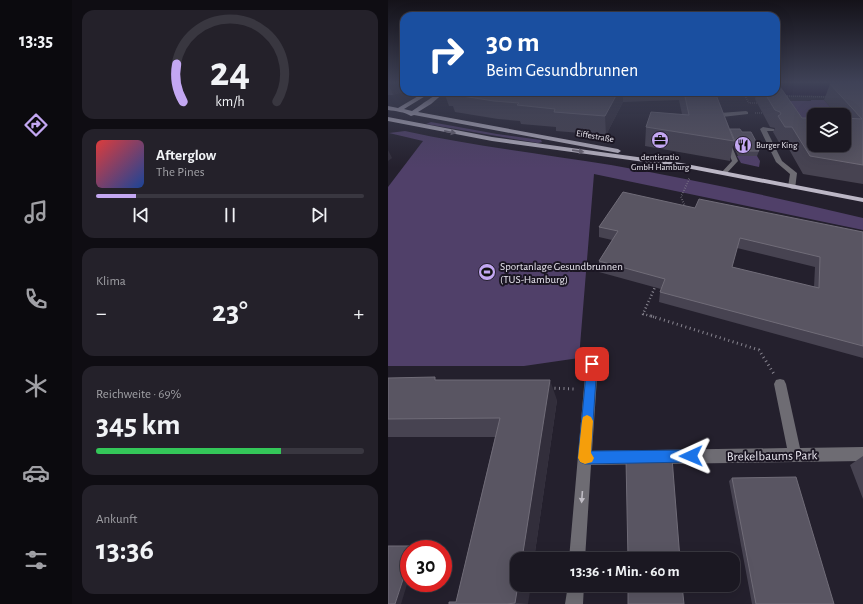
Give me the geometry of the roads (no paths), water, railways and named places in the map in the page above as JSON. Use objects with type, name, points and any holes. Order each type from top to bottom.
[{"type":"main road","name":"Eiffestraße","points":[[404,111],[634,154],[724,174],[863,200]]},
{"type":"main road","points":[[388,126],[416,111]]},
{"type":"main road","name":"Eiffestraße","points":[[388,119],[515,143],[680,165]]},
{"type":"street","points":[[724,174],[735,162],[718,117],[724,114],[746,114]]},
{"type":"street","points":[[772,130],[763,129],[779,162],[794,173],[792,187]]},
{"type":"street","points":[[578,552],[592,364]]},
{"type":"street","points":[[780,384],[795,455]]},
{"type":"street","name":"Brekelbaums Park","points":[[585,458],[863,454]]},
{"type":"street","points":[[574,604],[575,592]]},
{"type":"place","name":"dentisratio GmbH Hamburg","points":[[660,140]]},
{"type":"place","name":"Burger King","points":[[743,145]]},
{"type":"place","name":"Sportanlage Gesundbrunnen (TUS-Hamburg)","points":[[487,272]]}]
